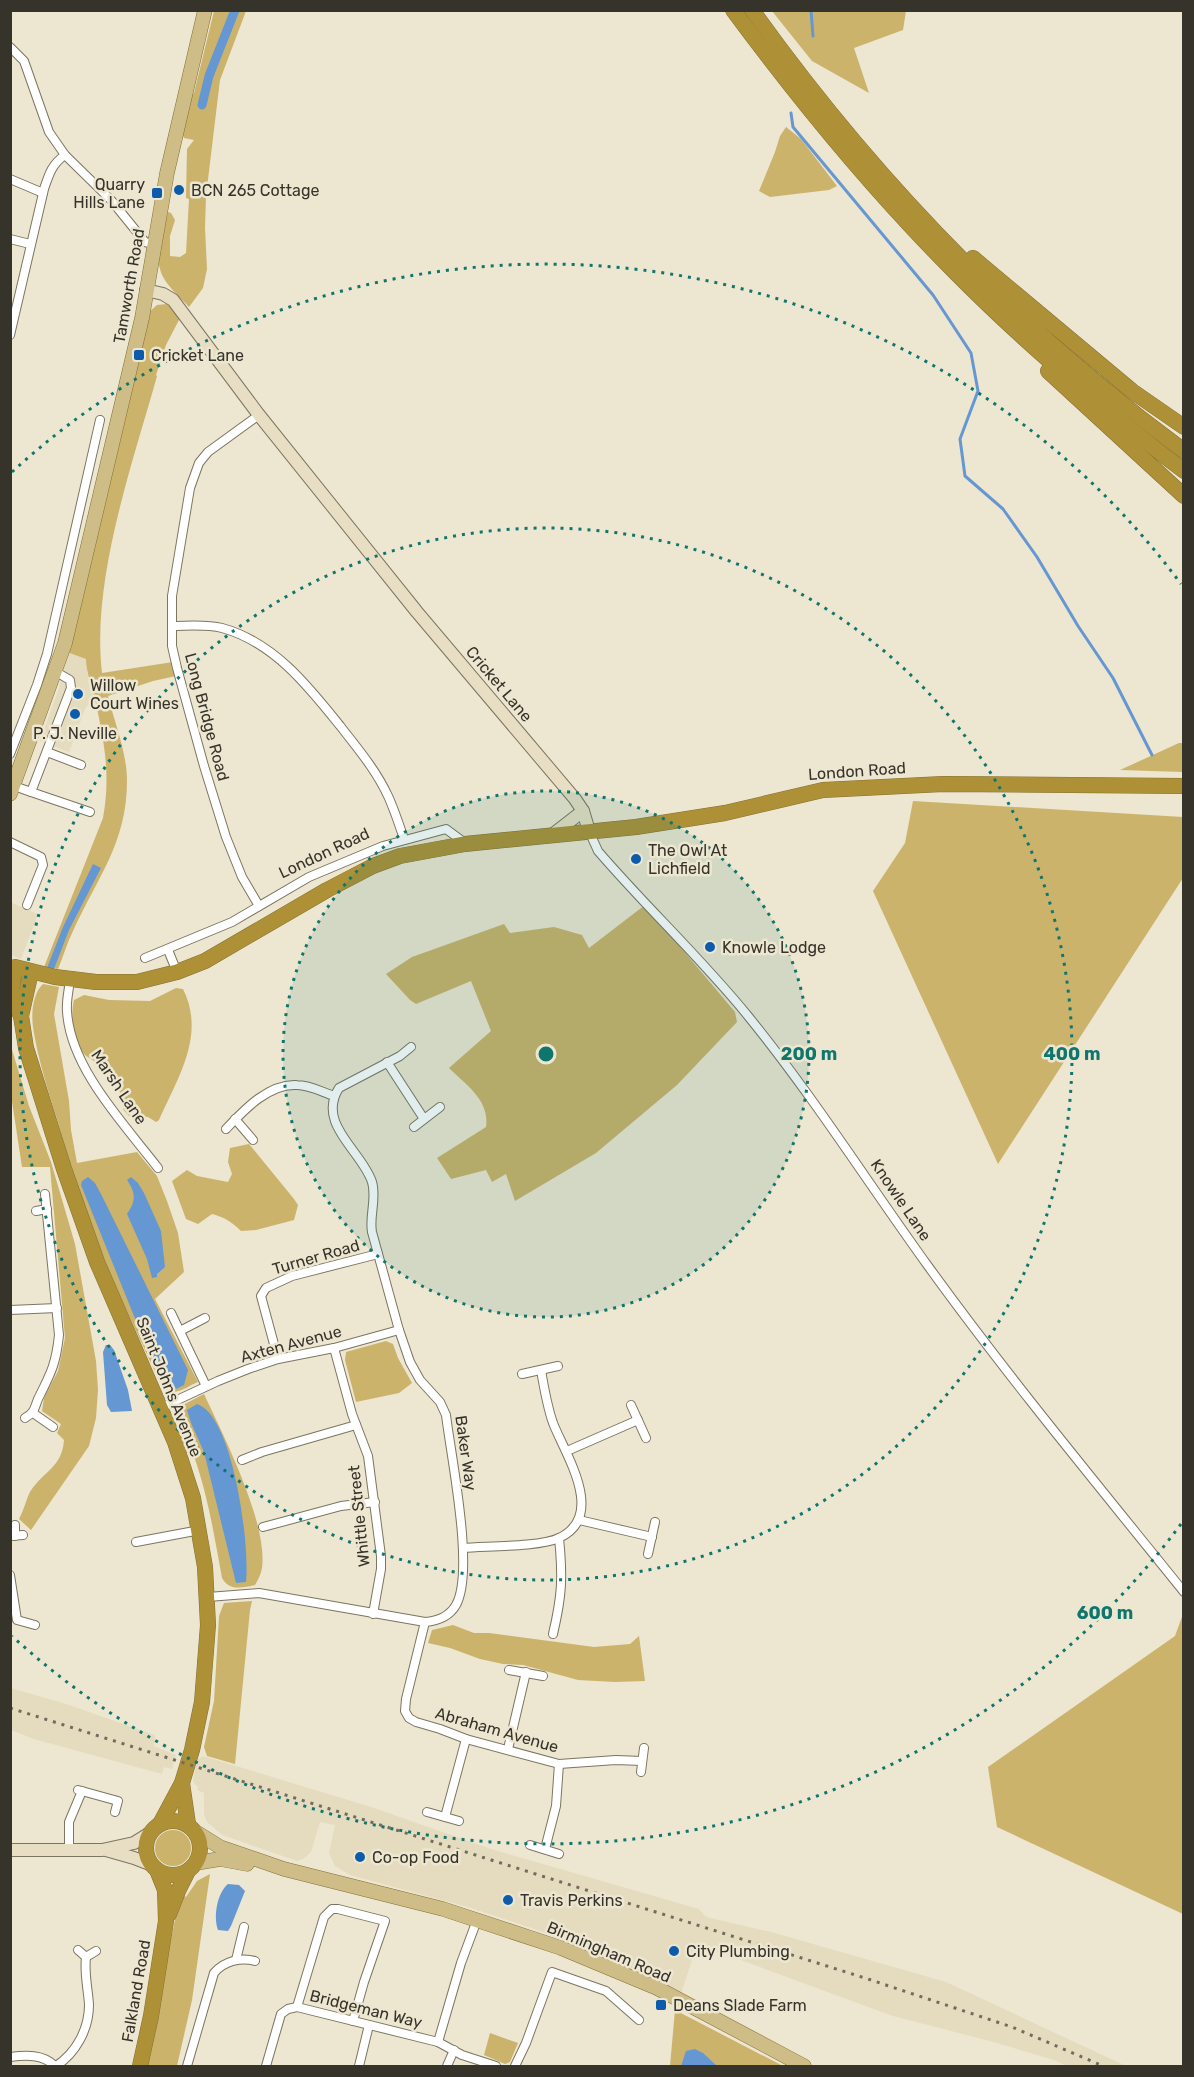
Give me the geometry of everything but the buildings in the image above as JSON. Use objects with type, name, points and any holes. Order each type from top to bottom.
[{"type":"highway","points":[[733,10],[821,124],[954,272],[1120,422],[1184,471]]},
{"type":"highway","points":[[752,10],[776,44],[895,190],[1002,300],[1116,399],[1184,451]]},
{"type":"highway","points":[[827,108],[968,254],[1132,391],[1184,427]]},
{"type":"highway","points":[[993,308],[1032,355],[1058,381],[1184,496]]},
{"type":"highway","name":"London Road","points":[[13,966],[31,972],[96,982],[136,982],[177,972],[205,961],[327,890],[374,866],[400,856],[465,843],[636,827],[725,813],[823,790],[943,784],[1184,786]]},
{"type":"highway","name":"Saint Johns Avenue","points":[[13,966],[12,1001],[21,1016]]},
{"type":"highway","name":"Saint Johns Avenue","points":[[31,972],[21,1016],[26,1048],[64,1169],[97,1262],[175,1442],[193,1498],[200,1530],[208,1597],[205,1678],[192,1750],[182,1783],[155,1828]]},
{"type":"highway","name":"Saint Johns Avenue","points":[[182,1783],[192,1828]]},
{"type":"highway","points":[[173,1820],[192,1828],[200,1840],[200,1852],[192,1867],[172,1875],[154,1867],[147,1855],[146,1844],[155,1828],[173,1820]]},
{"type":"highway","name":"Falkland Road","points":[[140,2067],[155,1996],[166,1921],[165,1890],[154,1867]]},
{"type":"highway","name":"Falkland Road","points":[[166,1921],[178,1891],[192,1867]]},
{"type":"main road","name":"Tamworth Road","points":[[12,790],[56,672],[68,632],[142,318],[167,173],[205,10]]},
{"type":"main road","name":"Birmingham Road","points":[[192,1828],[220,1847],[284,1869],[443,1909],[561,1948],[657,1988],[804,2067]]},
{"type":"main road","name":"Birmingham Road","points":[[192,1867],[220,1859],[284,1869]]},
{"type":"street","points":[[10,47],[24,61],[49,132],[65,155],[111,200],[145,242],[154,244]]},
{"type":"street","points":[[10,334],[43,193],[55,162],[65,155]]},
{"type":"street","points":[[10,179],[43,193]]},
{"type":"street","points":[[10,239],[30,244]]},
{"type":"street","name":"Cricket Lane","points":[[146,290],[162,294],[173,300],[259,415],[410,603],[582,811],[589,831]]},
{"type":"street","name":"Long Bridge Road","points":[[259,415],[208,452],[199,463],[190,488],[172,596],[172,646],[177,668],[222,827],[242,878],[259,906]]},
{"type":"street","points":[[10,754],[37,685],[46,654],[100,420]]},
{"type":"street","points":[[91,458],[108,461]]},
{"type":"street","points":[[172,626],[225,629],[260,646],[288,667],[311,690],[369,762],[387,795],[404,839]]},
{"type":"street","points":[[31,792],[71,688],[70,680],[56,672]]},
{"type":"street","points":[[46,752],[81,765]]},
{"type":"street","name":"Tamworth Road","points":[[12,790],[31,792],[90,812]]},
{"type":"street","points":[[552,835],[582,811]]},
{"type":"street","name":"London Road","points":[[145,958],[232,922],[309,877],[404,839],[446,829],[465,843]]},
{"type":"street","name":"Knowle Lane","points":[[589,831],[598,851],[705,965],[790,1069],[896,1221],[987,1345],[1184,1592]]},
{"type":"street","points":[[10,842],[41,857],[43,865],[27,905]]},
{"type":"street","points":[[168,950],[177,972]]},
{"type":"street","name":"Marsh Lane","points":[[57,977],[72,1038],[81,1059],[112,1109],[158,1168]]},
{"type":"street","points":[[226,1130],[255,1102],[272,1091],[285,1086],[303,1085],[334,1096],[339,1088],[411,1047]]},
{"type":"street","points":[[387,1062],[424,1119]]},
{"type":"street","name":"Baker Way","points":[[334,1096],[332,1113],[336,1124],[368,1173],[372,1184],[374,1194],[370,1221],[399,1330],[413,1369],[424,1386],[440,1402],[446,1415],[463,1548],[461,1592],[455,1607],[446,1617],[425,1622]]},
{"type":"street","points":[[414,1127],[440,1107]]},
{"type":"street","points":[[235,1119],[253,1140]]},
{"type":"street","points":[[45,1194],[59,1335],[52,1372],[29,1415],[53,1427]]},
{"type":"street","points":[[36,1211],[47,1209]]},
{"type":"street","name":"Turner Road","points":[[278,1359],[261,1296],[266,1288],[292,1276],[378,1254]]},
{"type":"street","points":[[10,1310],[57,1308]]},
{"type":"street","points":[[171,1313],[206,1386]]},
{"type":"street","points":[[180,1331],[205,1318]]},
{"type":"street","name":"Axten Avenue","points":[[160,1408],[206,1386],[278,1359],[334,1348],[399,1330]]},
{"type":"street","name":"Whittle Street","points":[[334,1348],[356,1425],[368,1456],[375,1502],[381,1569],[373,1614]]},
{"type":"street","points":[[522,1374],[558,1366]]},
{"type":"street","points":[[463,1548],[535,1543],[559,1538],[570,1531],[579,1520],[582,1508],[581,1491],[567,1451],[551,1418],[541,1370]]},
{"type":"street","points":[[631,1405],[646,1438]]},
{"type":"street","points":[[567,1451],[638,1420]]},
{"type":"street","points":[[242,1460],[356,1425]]},
{"type":"street","points":[[263,1527],[341,1506],[375,1502]]},
{"type":"street","points":[[579,1520],[652,1537]]},
{"type":"street","points":[[648,1554],[655,1522]]},
{"type":"street","points":[[15,1525],[16,1536]]},
{"type":"street","points":[[136,1542],[200,1530]]},
{"type":"street","points":[[553,1634],[561,1596],[559,1538]]},
{"type":"street","points":[[10,1575],[17,1620],[35,1625]]},
{"type":"street","points":[[208,1597],[260,1593],[425,1622]]},
{"type":"street","name":"Abraham Avenue","points":[[425,1622],[406,1700],[405,1711],[409,1718],[466,1739],[559,1764],[616,1760],[642,1761]]},
{"type":"street","points":[[509,1670],[543,1676]]},
{"type":"street","points":[[508,1749],[526,1672]]},
{"type":"street","points":[[445,1817],[466,1739]]},
{"type":"street","points":[[641,1772],[644,1748]]},
{"type":"street","points":[[545,1850],[556,1806],[559,1764]]},
{"type":"street","points":[[69,1849],[69,1822],[80,1790],[118,1801],[115,1812]]},
{"type":"street","points":[[427,1812],[459,1821]]},
{"type":"street","points":[[102,1850],[134,1843],[155,1828]]},
{"type":"street","points":[[530,1845],[559,1854]]},
{"type":"street","points":[[10,1850],[102,1850],[134,1857],[154,1867]]},
{"type":"street","points":[[297,2007],[324,1917],[328,1912],[338,1909],[385,1921],[353,2021]]},
{"type":"street","points":[[438,2042],[461,1963],[477,1920]]},
{"type":"street","points":[[236,1960],[244,1927]]},
{"type":"street","points":[[78,1950],[86,1957]]},
{"type":"street","points":[[86,1957],[96,1951]]},
{"type":"street","points":[[10,2057],[33,2055],[45,2059],[55,2067],[68,2059],[86,2027],[89,2005],[85,1983],[86,1957]]},
{"type":"street","points":[[187,2067],[214,1973],[217,1969],[236,1960],[244,1958],[255,1961]]},
{"type":"street","points":[[515,2067],[552,1972],[606,1991],[639,2020]]},
{"type":"street","name":"Bridgeman Way","points":[[266,2067],[281,2014],[297,2007],[438,2042],[496,2067]]},
{"type":"street","points":[[360,2067],[369,2025]]},
{"type":"street","points":[[447,2067],[454,2050]]},
{"type":"shaded area","points":[[214,11],[246,11],[220,80],[206,196],[207,269],[203,288],[189,307],[162,274],[159,255],[168,212],[175,220],[170,236],[170,256],[180,257],[186,253],[189,199],[186,198],[187,149],[194,140],[184,138],[182,133]]},
{"type":"shaded area","points":[[772,11],[906,11],[903,30],[854,48],[869,93],[812,61]]},
{"type":"shaded area","points":[[786,127],[801,139],[837,186],[829,190],[770,197],[759,191],[780,136]]},
{"type":"shaded area","points":[[167,304],[180,318],[166,345],[156,375],[116,523],[102,600],[100,637],[102,673],[173,662],[176,676],[108,696],[123,749],[126,770],[126,803],[122,823],[109,859],[71,936],[58,969],[44,967],[103,818],[105,802],[104,744],[86,659],[67,652],[148,313],[157,305]]},
{"type":"shaded area","points":[[67,652],[86,658],[87,672],[94,696],[85,709],[69,752],[40,741],[59,688]]},
{"type":"shaded area","points":[[1183,743],[1183,772],[1120,770]]},
{"type":"shaded area","points":[[913,801],[1183,817],[1183,878],[998,1164],[873,891],[905,843]]},
{"type":"shaded area","points":[[10,902],[38,914],[21,959],[11,955]]},
{"type":"shaded area","points":[[645,905],[735,1012],[737,1022],[677,1085],[596,1153],[515,1201],[506,1174],[492,1182],[486,1170],[451,1179],[437,1158],[486,1127],[486,1117],[481,1101],[449,1068],[491,1031],[471,981],[416,1004],[386,974],[412,957],[504,924],[510,933],[554,927],[582,935],[589,948]]},
{"type":"shaded area","points":[[43,984],[59,987],[54,1014],[77,1163],[137,1152],[157,1176],[178,1233],[184,1272],[155,1299],[198,1382],[180,1391],[169,1391],[155,1371],[113,1280],[81,1199],[40,1061],[32,1022],[37,993]]},
{"type":"shaded area","points":[[176,988],[183,989],[192,1023],[187,1056],[159,1120],[156,1122],[148,1117],[129,1116],[123,1109],[123,1099],[109,1071],[81,1050],[75,1036],[74,1000],[84,995],[109,1000],[150,1001]]},
{"type":"shaded area","points":[[10,1043],[29,1106],[51,1162],[75,1244],[96,1361],[98,1390],[96,1418],[89,1446],[31,1530],[19,1519],[30,1492],[60,1457],[64,1440],[57,1433],[61,1424],[42,1411],[44,1398],[58,1371],[65,1338],[50,1167],[22,1167],[11,1095]]},
{"type":"shaded area","points":[[249,1144],[298,1205],[294,1220],[256,1230],[241,1231],[228,1220],[212,1214],[198,1224],[186,1219],[172,1181],[187,1170],[197,1176],[228,1182],[232,1174],[228,1162],[230,1148]]},
{"type":"shaded area","points":[[386,1341],[393,1344],[412,1383],[399,1393],[356,1402],[345,1360],[346,1352]]},
{"type":"shaded area","points":[[204,1394],[233,1456],[252,1505],[262,1549],[262,1568],[255,1585],[232,1587],[222,1578],[206,1496],[197,1464],[182,1427],[183,1405]]},
{"type":"shaded area","points":[[252,1601],[235,1764],[207,1756],[204,1747],[214,1701],[219,1616],[224,1603]]},
{"type":"shaded area","points":[[1183,1614],[1183,1914],[997,1827],[988,1767],[1175,1636]]},
{"type":"shaded area","points":[[453,1625],[474,1633],[594,1647],[630,1644],[639,1636],[645,1681],[578,1680],[523,1665],[480,1659],[428,1643],[432,1630]]},
{"type":"shaded area","points":[[10,1688],[63,1703],[155,1735],[154,1746],[176,1755],[172,1769],[164,1767],[162,1774],[34,1739],[11,1730]]},
{"type":"shaded area","points":[[203,1756],[371,1807],[491,1849],[699,1909],[710,1918],[771,1932],[946,1982],[1126,2066],[1067,2066],[990,2041],[893,2016],[697,1944],[681,1994],[627,1966],[537,1930],[471,1908],[350,1875],[335,1866],[329,1853],[335,1825],[320,1822],[311,1852],[297,1861],[222,1835],[207,1822],[204,1814],[204,1793],[197,1790],[198,1787],[193,1782],[197,1760]]},
{"type":"shaded area","points":[[173,1830],[186,1835],[191,1848],[186,1861],[173,1866],[160,1861],[155,1848],[160,1835]]},
{"type":"shaded area","points":[[210,1874],[192,2000],[177,2066],[145,2066],[177,1910],[183,1895],[186,1897],[197,1881]]},
{"type":"shaded area","points":[[675,2010],[783,2066],[670,2066]]},
{"type":"shaded area","points":[[490,2033],[518,2043],[510,2062],[505,2064],[484,2055]]},
{"type":"water","points":[[93,864],[101,868],[69,930],[54,969],[47,968],[63,927]]},
{"type":"water","points":[[88,1177],[95,1183],[101,1194],[188,1370],[184,1385],[172,1391],[165,1384],[134,1316],[81,1185],[82,1181]]},
{"type":"water","points":[[131,1177],[144,1193],[161,1231],[165,1267],[157,1274],[157,1277],[152,1278],[147,1259],[127,1214],[133,1201],[132,1189],[127,1180]]},
{"type":"water","points":[[106,1345],[110,1345],[114,1350],[128,1390],[132,1411],[111,1412],[107,1405],[103,1352]]},
{"type":"water","points":[[197,1404],[210,1414],[221,1432],[230,1456],[242,1513],[247,1565],[246,1582],[236,1583],[204,1452],[187,1410]]},
{"type":"water","points":[[228,1884],[239,1885],[245,1891],[228,1931],[218,1930],[217,1906],[221,1893]]},
{"type":"water","points":[[695,2049],[717,2066],[681,2066],[686,2051]]},
{"type":"waterway","points":[[202,105],[209,76],[235,10]]},
{"type":"waterway","points":[[811,10],[813,36]]},
{"type":"waterway","points":[[791,113],[793,127],[933,295],[971,353],[978,391],[960,439],[965,476],[1003,509],[1037,557],[1078,626],[1113,678],[1152,755]]},
{"type":"railway","points":[[10,1708],[868,1979],[1012,2027],[1103,2066]]},
{"type":"place","name":"BCN 265 Cottage","points":[[179,190]]},
{"type":"place","name":"Quarry Hills Lane","points":[[157,193]]},
{"type":"place","name":"Cricket Lane","points":[[139,355]]},
{"type":"place","name":"Willow Court Wines","points":[[78,694]]},
{"type":"place","name":"P. J. Neville","points":[[75,714]]},
{"type":"place","name":"The Owl At Lichfield","points":[[636,859]]},
{"type":"place","name":"Knowle Lodge","points":[[710,947]]},
{"type":"place","name":"Co-op Food","points":[[360,1857]]},
{"type":"place","name":"Travis Perkins","points":[[508,1900]]},
{"type":"place","name":"City Plumbing","points":[[674,1951]]},
{"type":"place","name":"Deans Slade Farm","points":[[661,2005]]}]
